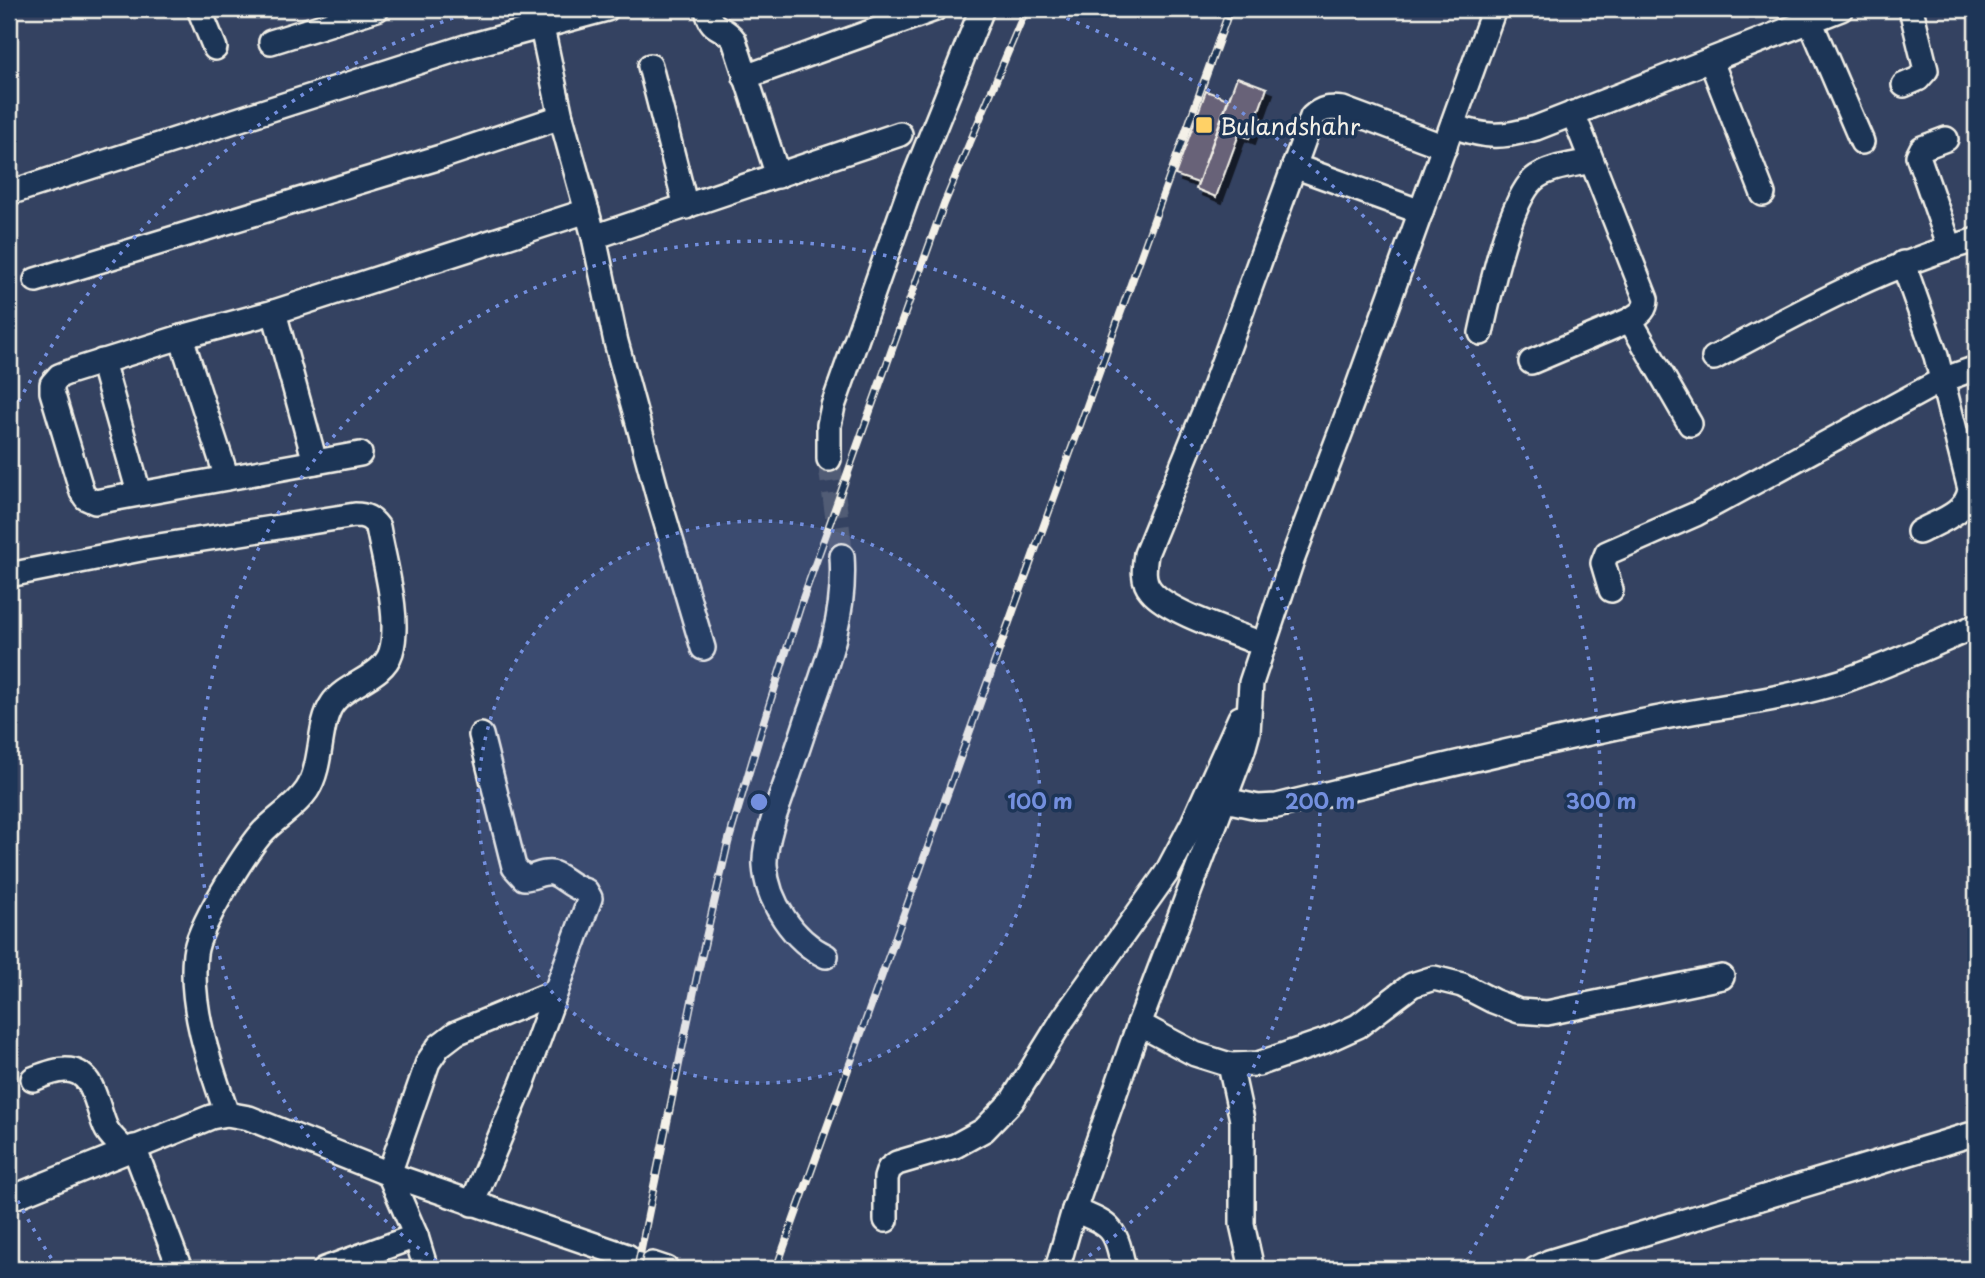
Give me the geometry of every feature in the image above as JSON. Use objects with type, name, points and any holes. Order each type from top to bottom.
[{"type":"street","points":[[199,9],[215,48]]},
{"type":"street","points":[[271,42],[377,9]]},
{"type":"street","points":[[9,193],[465,47],[540,18],[607,9]]},
{"type":"street","points":[[707,9],[715,28],[729,32],[734,40],[778,176]]},
{"type":"street","points":[[745,77],[934,9]]},
{"type":"street","points":[[829,459],[828,425],[833,406],[912,183],[982,9]]},
{"type":"street","points":[[1057,1269],[1074,1210],[1139,1024],[1225,800],[1248,732],[1251,683],[1291,563],[1494,9]]},
{"type":"street","points":[[1264,645],[1165,604],[1149,589],[1143,572],[1146,554],[1208,403],[1312,117],[1320,110],[1330,107],[1449,137],[1509,136],[1711,61],[1807,15],[1841,9]]},
{"type":"street","points":[[1904,85],[1918,79],[1926,70],[1911,9]]},
{"type":"street","points":[[1807,15],[1862,142]]},
{"type":"street","points":[[540,18],[561,117],[594,237],[616,342],[703,648]]},
{"type":"street","points":[[1711,61],[1763,194]]},
{"type":"street","points":[[650,66],[686,206]]},
{"type":"street","points":[[1531,362],[1630,320],[1646,306],[1646,299],[1573,113]]},
{"type":"street","points":[[36,280],[405,168],[561,117]]},
{"type":"street","points":[[594,237],[900,134]]},
{"type":"street","points":[[1946,139],[1922,148],[1918,156],[1950,247]]},
{"type":"street","points":[[1481,333],[1504,242],[1525,190],[1535,178],[1548,172],[1591,161]]},
{"type":"street","points":[[1294,166],[1421,212]]},
{"type":"street","points":[[360,454],[95,502],[86,498],[82,492],[52,392],[52,384],[59,376],[102,362],[274,312],[587,211]]},
{"type":"street","points":[[1714,358],[1903,263],[1976,240]]},
{"type":"street","points":[[1903,263],[1969,457],[1970,489],[1964,508],[1919,532]]},
{"type":"street","points":[[274,312],[315,462]]},
{"type":"street","points":[[1630,320],[1690,424]]},
{"type":"street","points":[[181,337],[227,478]]},
{"type":"street","points":[[102,362],[139,494]]},
{"type":"street","points":[[1611,590],[1603,563],[1607,553],[1696,514],[1942,380],[1976,368]]},
{"type":"street","points":[[9,575],[146,548],[355,515],[364,515],[377,527],[392,611],[394,639],[390,656],[376,671],[339,696],[330,707],[314,775],[307,790],[260,835],[219,897],[202,929],[195,952],[194,973],[207,1058],[227,1114]]},
{"type":"street","points":[[826,956],[799,939],[769,887],[765,865],[774,817],[833,646],[843,592],[842,556]]},
{"type":"street","points":[[1225,800],[1258,807],[1277,806],[1405,774],[1642,721],[1769,700],[1842,681],[1916,653],[1976,626]]},
{"type":"street","points":[[886,1220],[886,1178],[889,1169],[897,1163],[955,1146],[984,1130],[1012,1101],[1063,1019],[1166,874],[1193,823],[1249,699]]},
{"type":"street","points":[[472,1204],[523,1082],[590,898],[589,894],[570,886],[556,874],[543,873],[524,878],[518,874],[481,735]]},
{"type":"street","points":[[1139,1024],[1195,1054],[1230,1065],[1258,1064],[1325,1041],[1358,1026],[1412,985],[1434,978],[1462,985],[1519,1011],[1546,1013],[1722,977]]},
{"type":"street","points":[[426,1269],[416,1236],[389,1174],[428,1062],[439,1046],[456,1033],[555,992]]},
{"type":"street","points":[[1230,1065],[1242,1120],[1242,1224],[1252,1269]]},
{"type":"street","points":[[33,1079],[63,1070],[74,1070],[84,1076],[92,1088],[107,1130],[130,1149],[180,1269]]},
{"type":"street","points":[[9,1199],[193,1124],[227,1114],[248,1118],[389,1174],[627,1256]]},
{"type":"street","points":[[1536,1269],[1549,1262],[1976,1133]]},
{"type":"street","points":[[1074,1210],[1110,1228],[1117,1238],[1124,1269]]},
{"type":"street","points":[[325,1269],[416,1236]]},
{"type":"path","points":[[1257,117],[1280,126]]},
{"type":"building","points":[[1237,77],[1267,88],[1249,138],[1239,134],[1216,197],[1196,189]]},
{"type":"building","points":[[1206,91],[1228,99],[1198,183],[1175,175]]},
{"type":"tunnel","points":[[829,459],[842,556]]},
{"type":"railway","points":[[637,1269],[697,976],[728,843],[761,731],[802,601],[944,204],[1026,9]]},
{"type":"railway","points":[[776,1269],[1230,9]]},
{"type":"place","name":"Bulandshahr","points":[[1204,125]]}]
